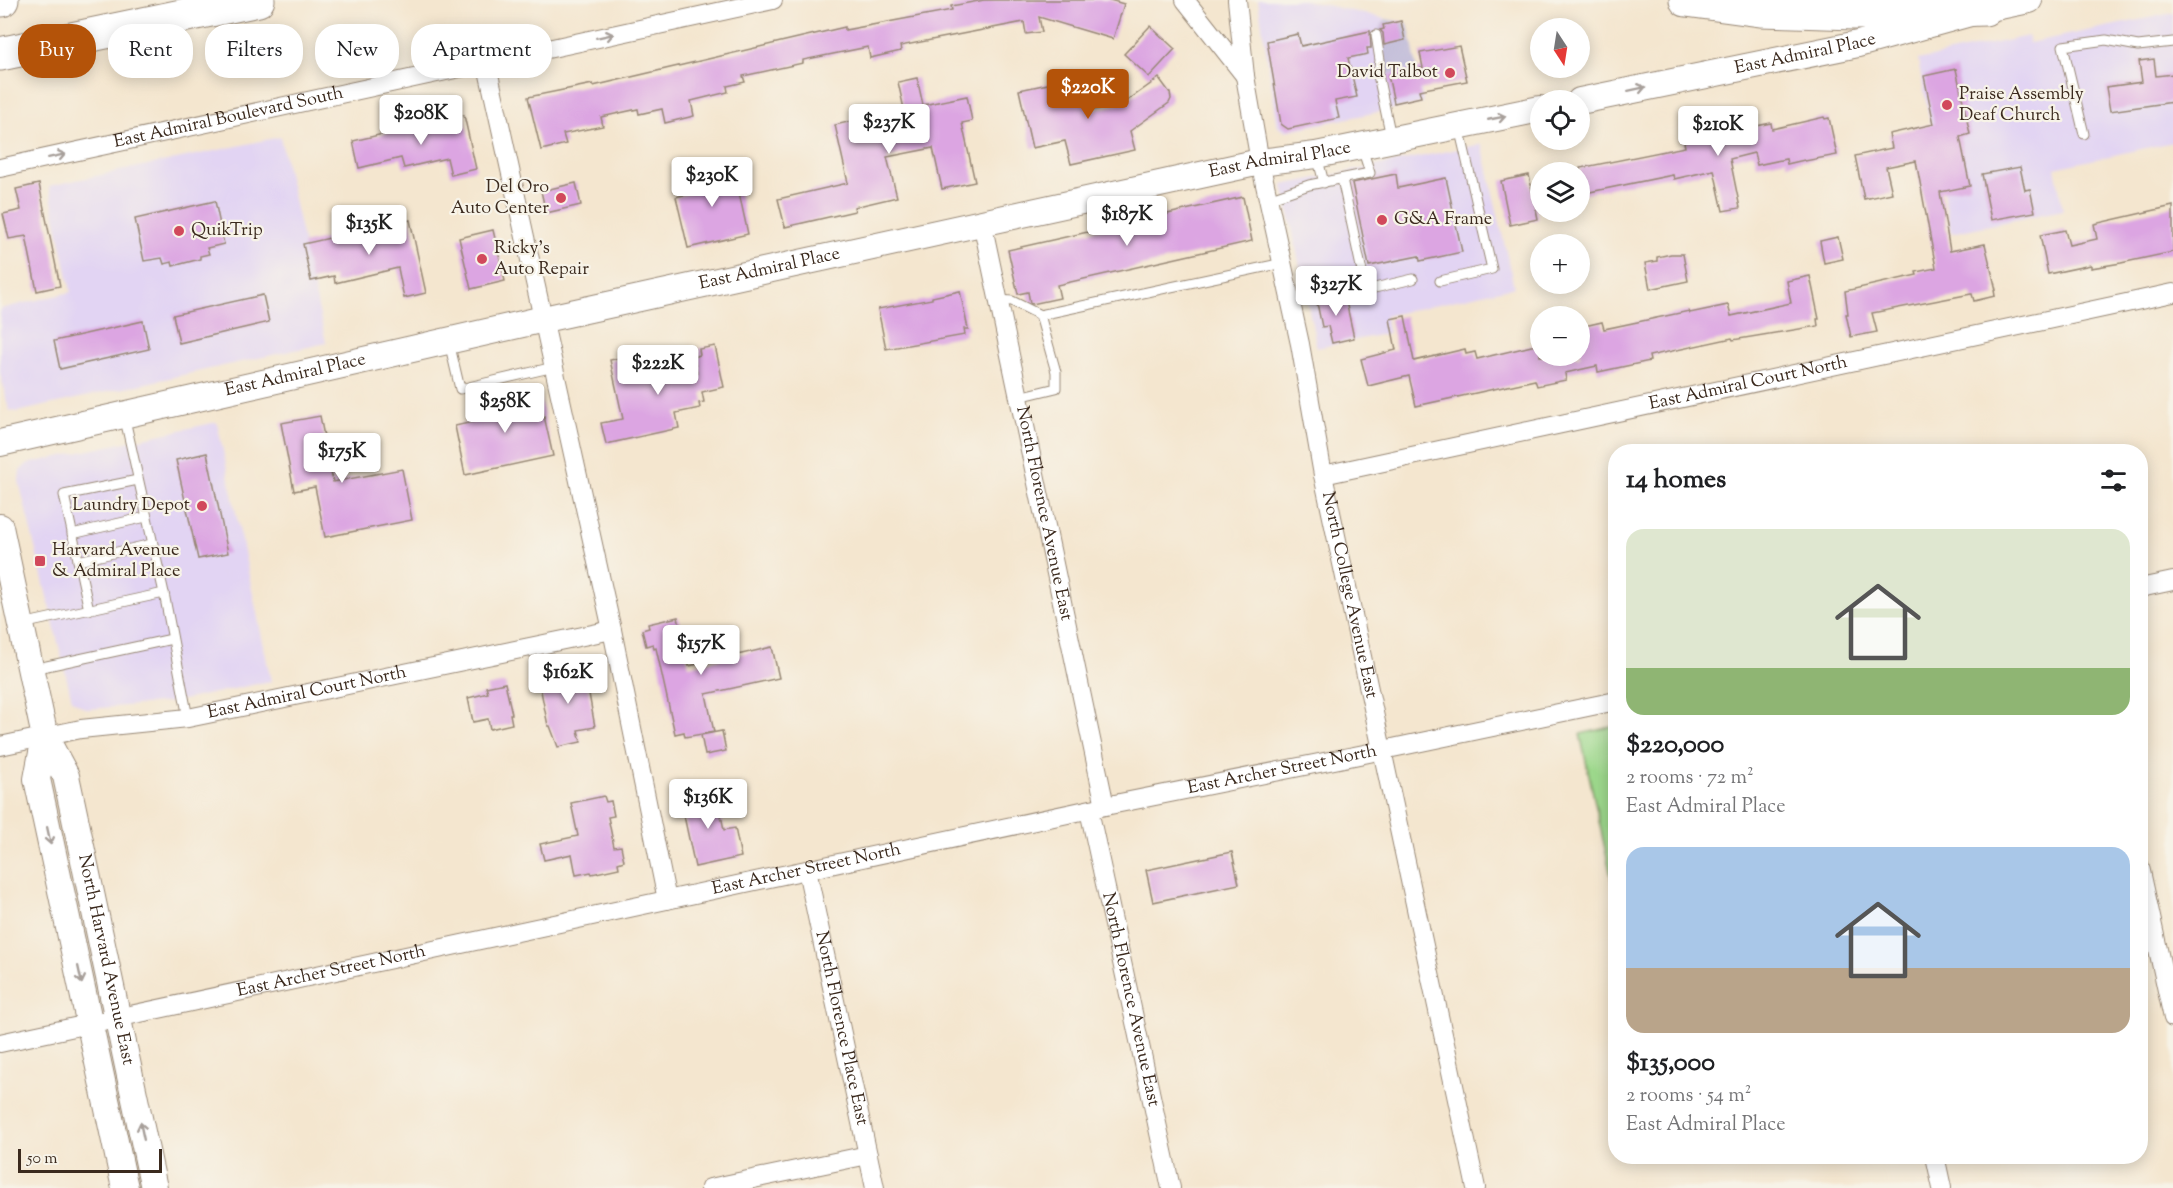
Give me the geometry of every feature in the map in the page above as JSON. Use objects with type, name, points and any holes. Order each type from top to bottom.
[{"type":"highway","points":[[0,54],[258,0]]},
{"type":"highway","points":[[1686,0],[1760,10],[1844,13],[1985,9]]},
{"type":"main road","name":"East Admiral Place","points":[[1590,99],[1858,44],[1985,9],[2029,0]]},
{"type":"main road","name":"East Admiral Place","points":[[0,443],[982,222],[1260,162],[1316,155],[1530,111]]},
{"type":"main road","name":"North Harvard Avenue East","points":[[0,527],[10,591],[21,624],[45,737],[66,776],[154,1188]]},
{"type":"main road","name":"North Harvard Avenue East","points":[[45,737],[37,779],[125,1188]]},
{"type":"street","name":"East Admiral Boulevard South","points":[[552,47],[773,0]]},
{"type":"street","points":[[1185,0],[1245,76]]},
{"type":"street","name":"North College Avenue East","points":[[1237,0],[1245,76],[1260,162],[1300,344],[1323,475],[1476,1188]]},
{"type":"street","name":"East Admiral Boulevard South","points":[[0,168],[411,78]]},
{"type":"street","points":[[490,78],[612,630],[667,900]]},
{"type":"street","name":"North Florence Avenue East","points":[[982,222],[1019,397],[1171,1188]]},
{"type":"street","name":"East Admiral Court North","points":[[1323,475],[2173,293]]},
{"type":"street","points":[[2148,586],[2173,581]]},
{"type":"street","name":"East Admiral Court North","points":[[0,746],[81,729],[188,718],[612,630]]},
{"type":"street","name":"East Archer Street North","points":[[0,1043],[1097,808],[1608,705]]},
{"type":"street","name":"North Florence Place East","points":[[807,870],[875,1188]]},
{"type":"street","points":[[2148,904],[2173,1018]]},
{"type":"street","points":[[710,1188],[868,1155]]},
{"type":"street","points":[[1937,1164],[1942,1188]]},
{"type":"lane","points":[[1376,35],[1380,60],[1378,75],[1391,140]]},
{"type":"lane","points":[[2084,134],[2063,46],[2106,40],[2138,46],[2173,42]]},
{"type":"lane","points":[[1440,281],[1492,269],[1459,125]]},
{"type":"lane","points":[[1268,199],[1370,173],[1361,146]]},
{"type":"lane","points":[[1316,155],[1324,183]]},
{"type":"lane","points":[[1342,179],[1366,290],[1413,279]]},
{"type":"lane","points":[[998,300],[1012,301],[1040,315],[1282,263]]},
{"type":"lane","points":[[1019,397],[1056,388],[1056,372],[1040,315]]},
{"type":"lane","points":[[449,341],[460,389],[554,368]]},
{"type":"lane","points":[[123,414],[164,594],[188,718]]},
{"type":"lane","points":[[89,610],[64,495],[138,480]]},
{"type":"lane","points":[[72,534],[146,517]]},
{"type":"lane","points":[[78,561],[152,544]]},
{"type":"lane","points":[[21,624],[164,594]]},
{"type":"lane","points":[[31,670],[172,639]]},
{"type":"shaded area","points":[[1258,0],[1304,0],[1386,19],[1379,29],[1389,74],[1417,68],[1423,103],[1285,131],[1278,127]]},
{"type":"shaded area","points":[[2173,13],[2173,142],[2055,168],[2063,210],[1951,233],[1918,60],[2028,36],[2029,43]]},
{"type":"shaded area","points":[[1386,19],[1408,23],[1417,68],[1388,74],[1379,29]]},
{"type":"shaded area","points":[[280,137],[326,343],[17,412],[9,410],[0,373],[0,309],[71,292],[49,186]]},
{"type":"shaded area","points":[[1482,144],[1514,287],[1385,316],[1389,333],[1317,348],[1283,185]]},
{"type":"shaded area","points":[[217,422],[271,681],[173,702],[88,709],[83,707],[72,700],[19,481],[20,471],[27,464]]},
{"type":"green space","points":[[1608,728],[1608,862],[1580,734]]},
{"type":"building","points":[[984,0],[1110,0],[1124,4],[1113,39],[1039,17],[1042,32],[1026,34],[1024,22],[900,46],[901,51],[870,58],[868,47],[803,60],[803,63],[743,76],[745,82],[727,86],[728,92],[691,101],[694,116],[665,123],[662,109],[639,114],[638,109],[601,117],[603,126],[563,134],[566,144],[541,150],[528,97],[593,84],[593,86],[845,27],[845,30],[952,10],[951,6]]},
{"type":"building","points":[[1401,21],[1405,40],[1384,45],[1383,33],[1380,30],[1384,29],[1383,25]]},
{"type":"building","points":[[1150,26],[1175,49],[1149,77],[1124,54]]},
{"type":"building","points":[[1370,31],[1371,48],[1367,48],[1368,54],[1348,58],[1357,97],[1335,101],[1339,118],[1288,129],[1281,124],[1267,41],[1298,34],[1301,46]]},
{"type":"building","points":[[1459,46],[1467,81],[1419,90],[1421,97],[1394,103],[1388,75],[1423,68],[1420,53]]},
{"type":"building","points":[[2154,59],[2156,76],[2173,74],[2173,102],[2110,111],[2106,87],[2142,82],[2139,61]]},
{"type":"building","points":[[1956,69],[1970,134],[1960,137],[1970,186],[1940,192],[1950,251],[1985,244],[1996,290],[1994,290],[1995,296],[1974,301],[1971,294],[1872,313],[1877,332],[1851,337],[1846,314],[1848,314],[1845,291],[1917,275],[1916,272],[1936,268],[1916,161],[1886,167],[1892,193],[1864,199],[1855,156],[1892,148],[1889,134],[1934,124],[1924,76]]},
{"type":"building","points":[[917,78],[923,105],[967,96],[972,121],[962,123],[975,182],[942,189],[933,148],[887,157],[897,197],[854,207],[855,211],[785,227],[778,199],[848,183],[835,125],[904,109],[898,82]]},
{"type":"building","points":[[1159,78],[1170,93],[1171,99],[1169,103],[1130,131],[1135,150],[1071,164],[1065,141],[1032,148],[1019,90],[1053,83],[1056,94],[1074,90],[1076,97],[1089,92],[1093,110],[1124,103]]},
{"type":"building","points":[[464,115],[476,169],[451,175],[447,158],[404,168],[401,158],[359,168],[353,141]]},
{"type":"building","points":[[1824,117],[1829,118],[1837,155],[1787,164],[1786,159],[1757,165],[1754,153],[1730,159],[1740,208],[1723,211],[1714,170],[1674,179],[1673,175],[1590,192],[1590,166],[1685,147],[1684,142],[1691,140],[1771,123],[1772,129]]},
{"type":"building","points":[[733,165],[748,234],[688,248],[676,197],[691,193],[686,175]]},
{"type":"building","points":[[2020,167],[2025,190],[2030,189],[2035,212],[1991,220],[1982,174]]},
{"type":"building","points":[[1396,174],[1398,188],[1446,178],[1462,252],[1420,261],[1419,256],[1369,266],[1352,183]]},
{"type":"building","points":[[1529,175],[1530,221],[1510,225],[1501,181]]},
{"type":"building","name":"Del Oro Auto Center","points":[[576,183],[581,205],[546,213],[541,191]]},
{"type":"building","points":[[39,184],[60,286],[37,291],[26,236],[9,239],[3,214],[21,210],[16,189]]},
{"type":"building","points":[[1243,197],[1252,241],[1057,285],[1060,298],[1032,304],[1028,292],[1018,294],[1008,250]]},
{"type":"building","name":"QuikTrip","points":[[215,201],[224,244],[207,248],[209,254],[200,256],[200,259],[173,266],[172,262],[164,264],[162,258],[144,261],[135,219]]},
{"type":"building","points":[[2173,206],[2173,252],[2121,263],[2091,268],[2091,265],[2048,274],[2040,235],[2065,230],[2069,245],[2097,239],[2094,224]]},
{"type":"building","points":[[410,220],[426,293],[404,298],[398,268],[335,283],[334,276],[311,281],[303,244]]},
{"type":"building","name":"Ricky's Auto Repair","points":[[493,230],[505,281],[471,289],[459,238]]},
{"type":"building","points":[[1838,237],[1843,259],[1824,263],[1820,241]]},
{"type":"building","points":[[1683,254],[1688,281],[1650,289],[1645,263],[1657,261],[1657,257]]},
{"type":"building","points":[[1810,276],[1819,319],[1817,319],[1818,326],[1733,340],[1732,338],[1649,356],[1650,361],[1598,372],[1597,366],[1565,373],[1566,380],[1537,386],[1535,380],[1416,406],[1409,376],[1368,386],[1361,359],[1396,350],[1390,319],[1405,316],[1414,361],[1465,349],[1466,354],[1475,352],[1477,359],[1530,346],[1530,366],[1590,366],[1590,325],[1602,322],[1604,329],[1728,305],[1731,316],[1791,303],[1787,281]]},
{"type":"building","points":[[960,291],[968,329],[964,329],[965,335],[886,349],[878,309],[932,299],[932,297]]},
{"type":"building","points":[[1344,292],[1354,338],[1332,343],[1328,326],[1322,327],[1316,298]]},
{"type":"building","name":"QuikTrip","points":[[263,295],[269,322],[179,343],[173,315]]},
{"type":"building","points":[[143,321],[149,349],[60,369],[54,341]]},
{"type":"building","points":[[715,346],[724,387],[702,392],[704,402],[699,403],[700,408],[676,413],[679,428],[606,444],[601,423],[623,419],[610,360],[639,354],[644,378],[667,374],[668,379],[697,373],[694,357],[700,355],[699,349]]},
{"type":"building","points":[[538,389],[553,456],[465,475],[455,426],[486,419],[482,401]]},
{"type":"building","points":[[320,416],[333,482],[402,469],[412,520],[325,537],[315,487],[294,491],[281,423]]},
{"type":"building","name":"Laundry Depot","points":[[207,453],[228,553],[198,559],[176,460]]},
{"type":"building","points":[[678,617],[689,666],[772,647],[779,678],[706,694],[714,732],[685,737],[684,732],[675,734],[656,648],[654,649],[653,644],[646,646],[642,630],[649,628],[648,624]]},
{"type":"building","points":[[584,666],[595,727],[578,730],[581,742],[558,747],[550,726],[548,726],[540,686],[554,683],[551,672]]},
{"type":"building","points":[[505,683],[512,724],[490,729],[488,719],[473,722],[468,698],[488,693],[486,687]]},
{"type":"building","points":[[722,731],[726,751],[705,755],[701,735]]},
{"type":"building","points":[[716,790],[724,830],[735,828],[741,857],[695,867],[680,797]]},
{"type":"building","points":[[604,796],[606,802],[611,801],[614,816],[608,817],[614,847],[621,846],[624,861],[618,863],[619,868],[576,875],[572,854],[544,860],[540,844],[578,836],[571,803]]},
{"type":"building","points":[[1232,852],[1239,884],[1153,902],[1146,870]]},
{"type":"place","name":"David Talbot","points":[[1450,73]]},
{"type":"place","name":"Praise Assembly Deaf Church","points":[[1947,105]]},
{"type":"place","name":"Del Oro Auto Center","points":[[561,198]]},
{"type":"place","name":"G&A Frame","points":[[1382,220]]},
{"type":"place","name":"QuikTrip","points":[[179,231]]},
{"type":"place","name":"Ricky's Auto Repair","points":[[482,259]]},
{"type":"place","name":"Laundry Depot","points":[[202,506]]},
{"type":"place","name":"Harvard Avenue & Admiral Place","points":[[40,561]]}]
